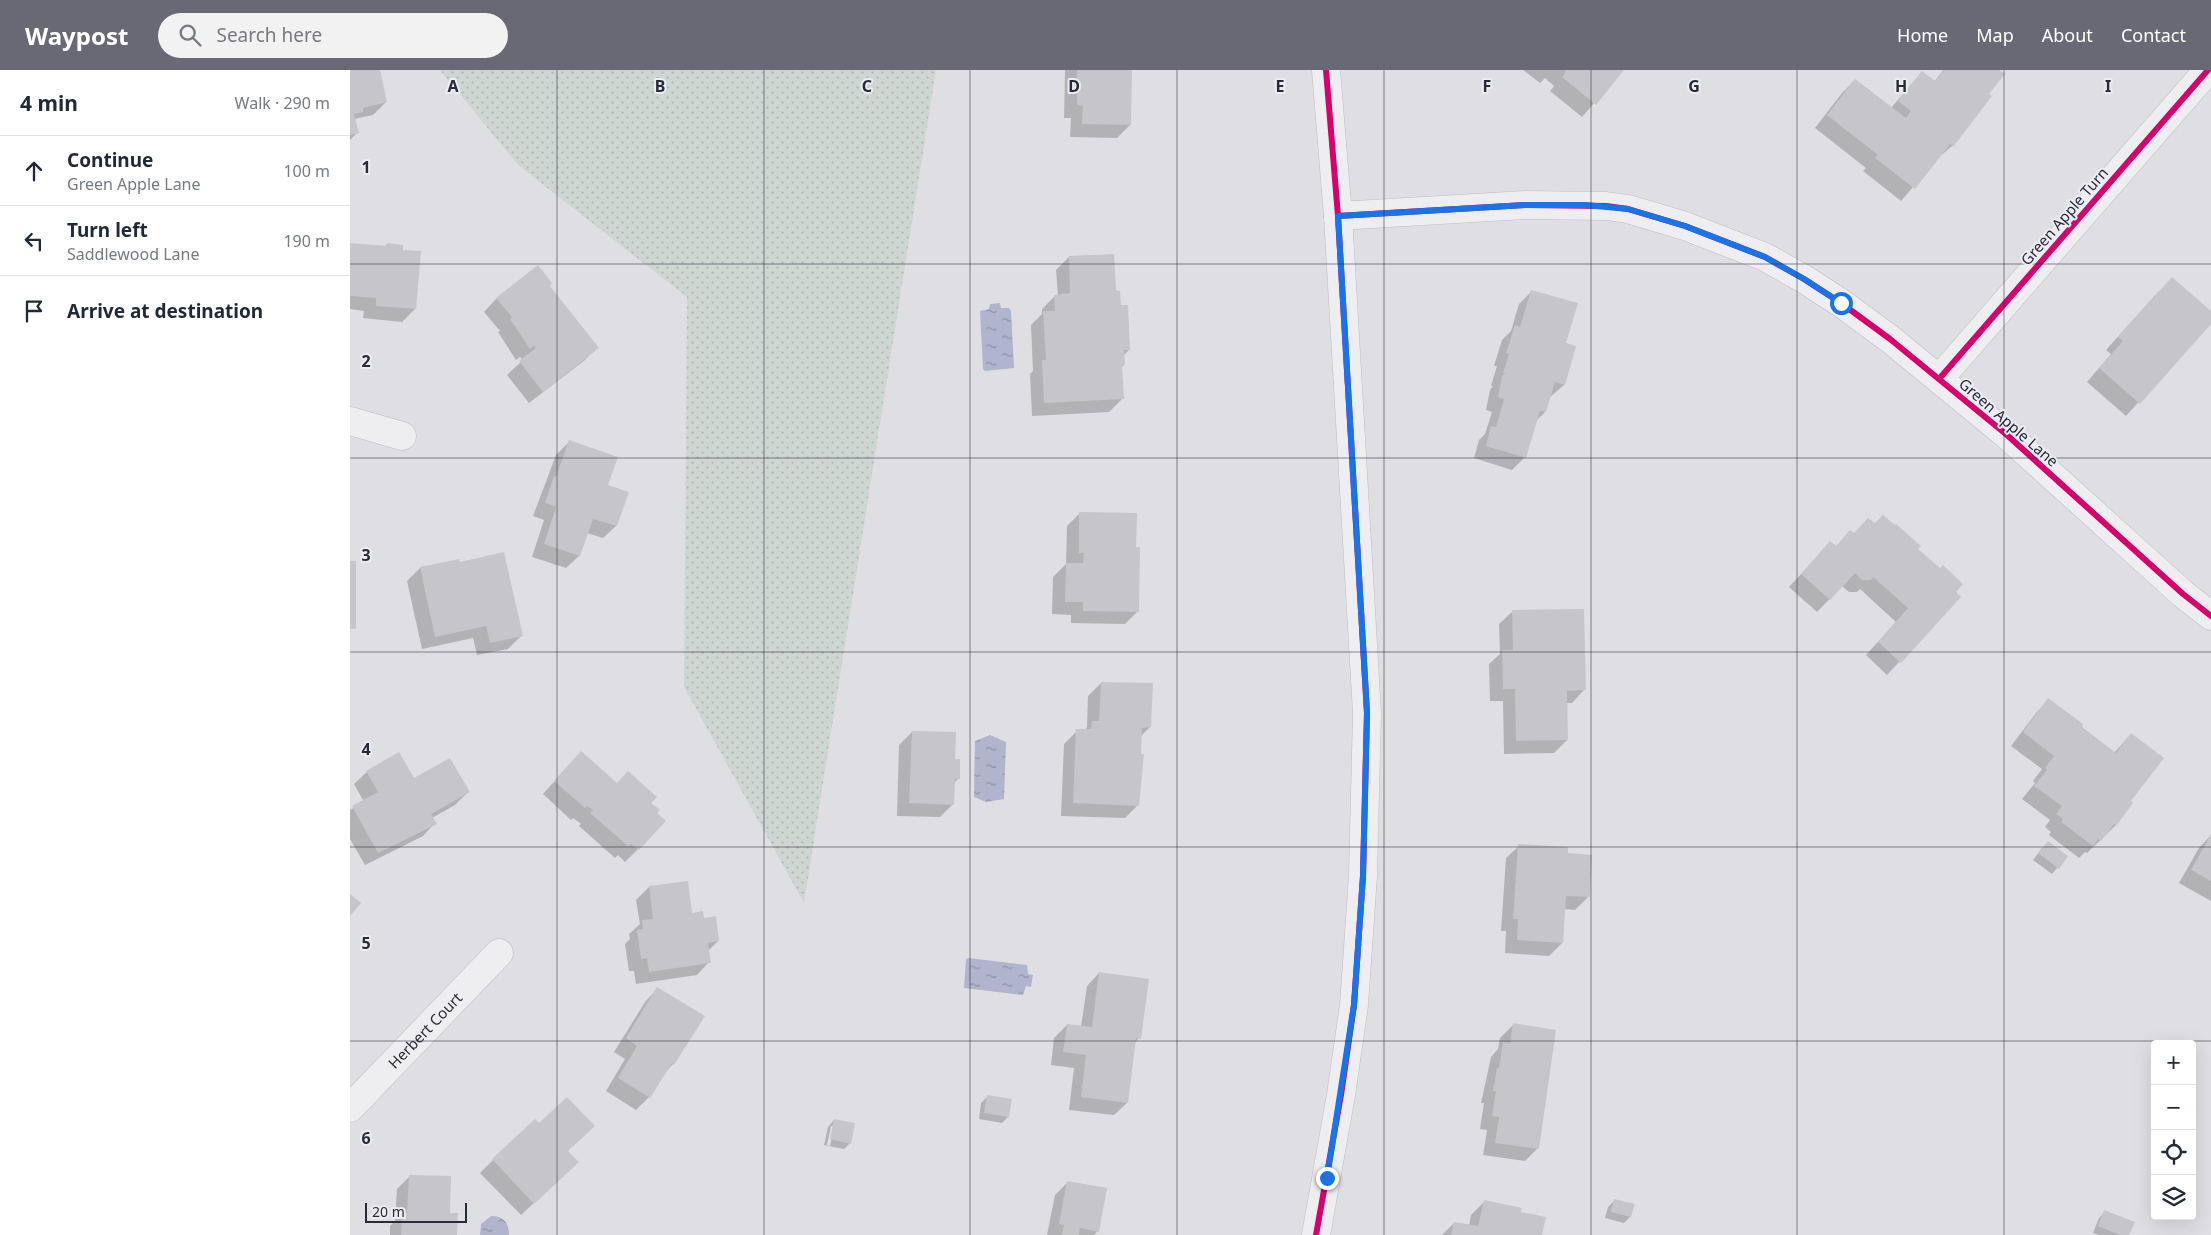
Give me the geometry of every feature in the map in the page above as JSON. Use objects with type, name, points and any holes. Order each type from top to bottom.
[{"type":"street","points":[[1316,1235],[1340,1104],[1354,1005],[1363,876],[1367,721],[1364,632],[1338,216],[1326,70]]},
{"type":"street","name":"Green Apple Turn","points":[[1939,379],[2208,70]]},
{"type":"street","name":"Green Apple Lane","points":[[1338,216],[1525,205],[1586,205],[1628,209],[1685,226],[1765,257],[1804,279],[1890,338],[2007,435],[2183,594],[2211,616]]},
{"type":"street","points":[[350,421],[402,436]]},
{"type":"street","name":"Herbert Court","points":[[350,1108],[498,953]]},
{"type":"shaded area","points":[[440,70],[936,70],[804,903],[684,687],[687,297],[518,165]]},
{"type":"water","points":[[1000,303],[1001,308],[1009,308],[1011,311],[1014,368],[985,371],[983,369],[980,311],[989,309],[990,304]]},
{"type":"water","points":[[990,735],[1006,742],[1004,799],[986,802],[974,797],[975,741]]},
{"type":"water","points":[[966,959],[1027,965],[1028,974],[1033,975],[1031,987],[1026,986],[1023,995],[964,988]]},
{"type":"water","points":[[491,1216],[499,1217],[505,1221],[509,1235],[480,1235],[481,1224]]},
{"type":"building","points":[[350,70],[380,70],[387,102],[363,108],[363,112],[354,114],[359,133],[350,135]]},
{"type":"building","points":[[1077,70],[1132,70],[1131,125],[1082,124],[1083,106],[1077,105]]},
{"type":"building","points":[[1563,70],[1624,70],[1596,105],[1562,77],[1566,72]]},
{"type":"building","points":[[1944,70],[1999,70],[2005,74],[1989,94],[1992,96],[1953,147],[1950,144],[1915,189],[1875,158],[1878,155],[1827,115],[1855,79],[1906,118],[1911,111],[1898,101],[1922,71],[1935,81]]},
{"type":"building","points":[[350,243],[387,246],[387,243],[403,245],[403,250],[421,251],[416,309],[376,306],[376,298],[350,296]]},
{"type":"building","points":[[1114,254],[1116,290],[1120,291],[1121,305],[1128,305],[1130,350],[1124,350],[1125,365],[1122,366],[1124,399],[1044,403],[1042,360],[1046,360],[1043,311],[1055,311],[1054,295],[1070,293],[1069,256]]},
{"type":"building","points":[[538,265],[552,283],[550,286],[599,348],[543,392],[519,361],[536,348],[534,345],[530,349],[510,319],[512,317],[496,298]]},
{"type":"building","points":[[2172,277],[2211,311],[2211,324],[2140,404],[2099,368],[2123,341],[2118,337]]},
{"type":"building","points":[[1531,290],[1578,303],[1566,343],[1576,346],[1565,385],[1555,382],[1546,412],[1540,411],[1526,458],[1486,446],[1491,426],[1496,427],[1504,399],[1498,397],[1509,354],[1506,353],[1515,325],[1520,327]]},
{"type":"building","points":[[569,440],[618,457],[608,485],[629,492],[617,526],[593,519],[580,556],[544,544],[556,507],[545,503]]},
{"type":"building","points":[[1079,512],[1137,513],[1136,547],[1140,547],[1139,612],[1083,611],[1083,602],[1065,602],[1066,563],[1083,563],[1084,553],[1079,553]]},
{"type":"building","points":[[1883,515],[1921,546],[1918,549],[1940,568],[1943,565],[1963,584],[1956,592],[1961,597],[1901,663],[1878,642],[1908,608],[1873,577],[1871,580],[1862,580],[1855,573],[1830,600],[1801,574],[1830,541],[1836,546],[1850,530],[1854,533],[1868,518],[1875,523]]},
{"type":"building","points":[[504,552],[523,636],[490,643],[486,626],[435,637],[420,567],[459,559],[460,562]]},
{"type":"building","points":[[350,561],[356,561],[356,629],[350,629]]},
{"type":"building","points":[[1584,609],[1586,690],[1567,691],[1568,740],[1516,741],[1515,689],[1503,689],[1502,650],[1513,650],[1512,610]]},
{"type":"building","points":[[1101,682],[1153,683],[1151,727],[1142,728],[1141,754],[1144,754],[1139,806],[1073,803],[1076,729],[1091,729],[1092,721],[1099,721]]},
{"type":"building","points":[[2048,698],[2083,724],[2082,727],[2116,753],[2131,733],[2164,758],[2131,801],[2133,803],[2116,826],[2114,824],[2101,841],[2098,839],[2093,846],[2061,822],[2063,819],[2056,814],[2062,806],[2034,786],[2047,770],[2045,768],[2054,756],[2023,732]]},
{"type":"building","points":[[912,731],[956,732],[955,759],[960,759],[960,779],[955,779],[954,805],[909,803]]},
{"type":"building","points":[[581,751],[617,783],[628,771],[657,797],[651,803],[660,810],[657,813],[666,821],[639,850],[631,844],[628,846],[590,813],[593,810],[587,806],[585,808],[554,781]]},
{"type":"building","points":[[399,752],[414,778],[450,758],[470,792],[431,814],[437,824],[378,853],[352,806],[378,792],[366,771]]},
{"type":"building","points":[[2211,834],[2211,881],[2191,870]]},
{"type":"building","points":[[2048,841],[2068,856],[2059,869],[2038,853]]},
{"type":"building","points":[[1518,844],[1568,847],[1568,853],[1592,855],[1590,897],[1566,896],[1563,943],[1517,940],[1518,919],[1513,919]]},
{"type":"building","points":[[688,881],[692,913],[703,911],[704,918],[716,916],[719,941],[708,943],[711,963],[649,972],[647,958],[641,959],[637,930],[643,929],[642,920],[653,919],[649,886]]},
{"type":"building","points":[[350,894],[361,903],[350,916]]},
{"type":"building","points":[[1099,972],[1149,979],[1141,1039],[1136,1038],[1128,1103],[1081,1097],[1086,1055],[1063,1052],[1067,1024],[1092,1027]]},
{"type":"building","points":[[657,987],[705,1016],[674,1065],[672,1063],[650,1098],[618,1078],[637,1046],[626,1038]]},
{"type":"building","points":[[1513,1023],[1556,1030],[1539,1149],[1495,1143],[1499,1117],[1492,1116],[1496,1091],[1493,1091],[1503,1042],[1510,1043]]},
{"type":"building","points":[[987,1095],[1012,1099],[1009,1117],[984,1113]]},
{"type":"building","points":[[567,1097],[595,1126],[568,1151],[579,1162],[534,1204],[492,1159],[535,1119],[539,1123]]},
{"type":"building","points":[[834,1119],[855,1123],[851,1144],[830,1139]]},
{"type":"building","points":[[409,1175],[451,1176],[450,1213],[458,1213],[457,1235],[401,1235],[402,1212],[407,1212]]},
{"type":"building","points":[[1067,1181],[1107,1188],[1099,1232],[1080,1228],[1079,1235],[1062,1235],[1064,1225],[1059,1224]]},
{"type":"building","points":[[1614,1199],[1635,1204],[1631,1217],[1611,1212]]},
{"type":"building","points":[[1484,1200],[1522,1208],[1521,1212],[1546,1217],[1542,1235],[1451,1235],[1454,1222],[1478,1226]]},
{"type":"building","points":[[2104,1210],[2135,1222],[2129,1235],[2120,1235],[2098,1226]]},
{"type":"cycle path","points":[[1316,1235],[1341,1095],[1354,1005],[1363,876],[1367,713],[1338,216],[1326,70]]},
{"type":"cycle path","points":[[1939,379],[2208,70]]},
{"type":"cycle path","points":[[1338,216],[1525,205],[1606,206],[1628,209],[1685,226],[1765,257],[1841,303],[1890,339],[2007,435],[2183,594],[2211,616]]},
{"type":"route","points":[[1327,1178],[1354,1005],[1363,876],[1367,713],[1364,632],[1338,216],[1525,205],[1586,205],[1628,209],[1685,226],[1765,257],[1841,303]]}]
